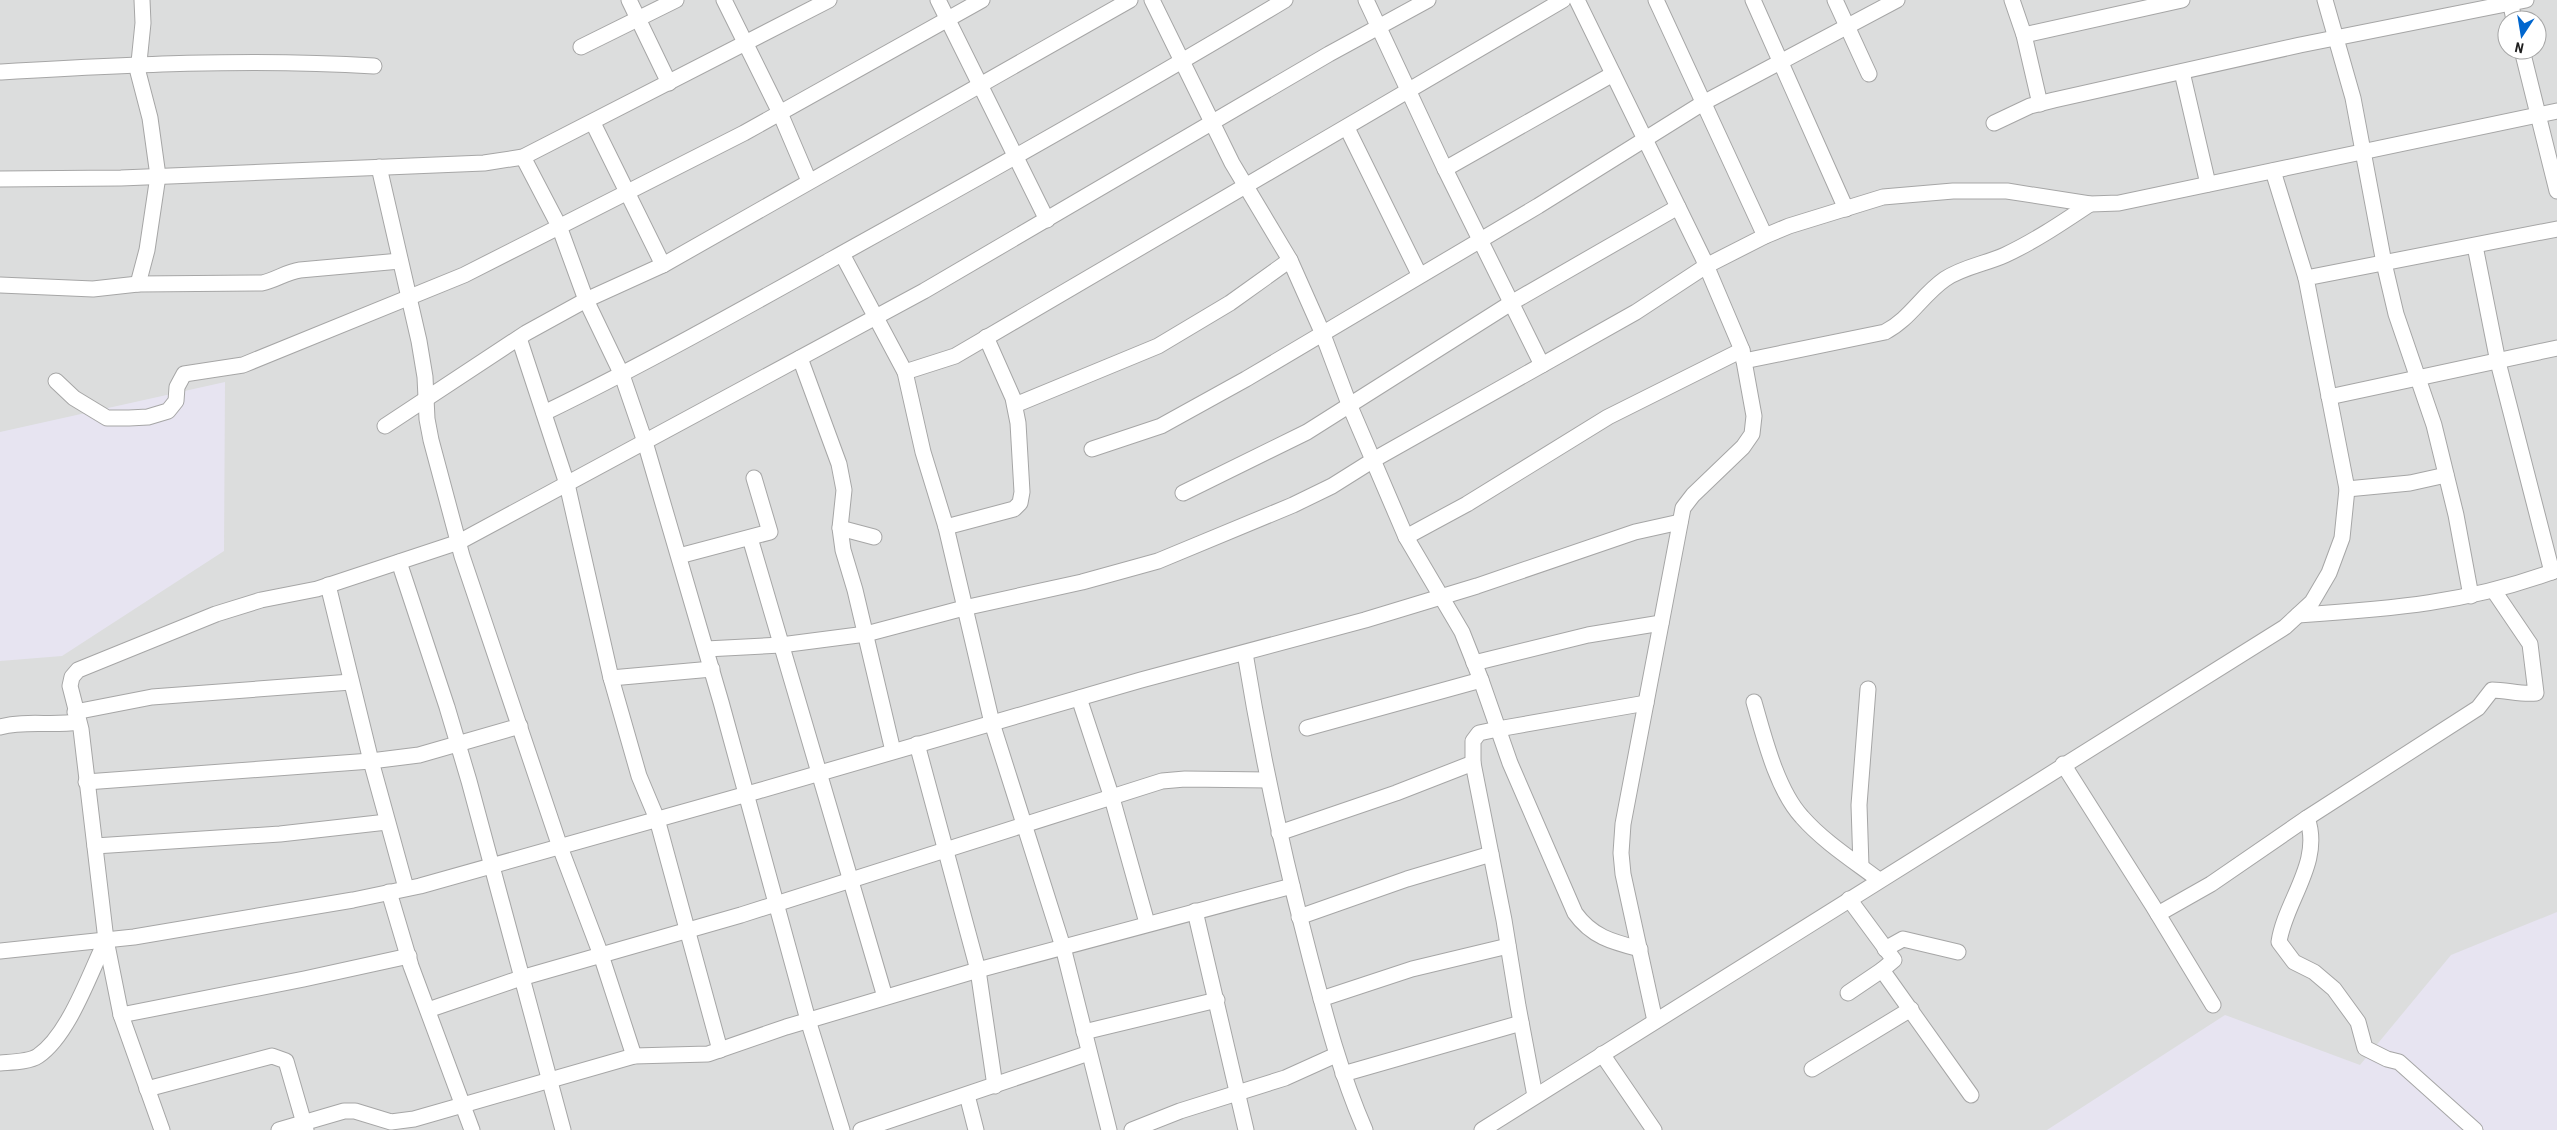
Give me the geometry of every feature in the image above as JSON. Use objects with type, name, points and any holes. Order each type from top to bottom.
[{"type":"street","points":[[138,284],[147,250],[158,176],[150,118],[138,72],[143,22],[142,0]]},
{"type":"street","points":[[629,0],[669,82]]},
{"type":"street","points":[[581,47],[676,0]]},
{"type":"street","points":[[724,0],[780,113],[809,181]]},
{"type":"street","points":[[0,179],[158,176],[484,162],[523,158],[829,0]]},
{"type":"street","points":[[938,0],[978,85],[1017,156],[1047,220]]},
{"type":"street","points":[[56,381],[74,398],[107,418],[148,417],[168,411],[176,401],[177,387],[184,374],[242,364],[464,275],[780,113],[982,0]]},
{"type":"street","points":[[385,426],[519,338],[586,300],[663,264],[1130,0]]},
{"type":"street","points":[[1152,0],[1213,122],[1290,260],[1322,332],[1349,404],[1375,459],[1406,536],[1462,632],[1510,764],[1575,913],[1586,928],[1612,942],[1640,949]]},
{"type":"street","points":[[544,413],[622,375],[842,254],[1183,61],[1285,0]]},
{"type":"street","points":[[1366,0],[1445,169],[1542,365]]},
{"type":"street","points":[[162,1130],[121,1015],[106,940],[77,717],[70,686],[72,676],[78,670],[216,614],[261,600],[328,585],[459,542],[877,317],[1428,0]]},
{"type":"street","points":[[905,372],[955,356],[1246,184],[1347,128],[1562,0]]},
{"type":"street","points":[[1577,0],[1706,266],[1743,355],[1754,416],[1752,434],[1744,447],[1693,495],[1683,508],[1623,824],[1621,853],[1655,1020]]},
{"type":"street","points":[[1656,0],[1765,236]]},
{"type":"street","points":[[1753,0],[1846,209]]},
{"type":"street","points":[[1835,0],[1869,74]]},
{"type":"street","points":[[2012,0],[2024,35],[2040,104]]},
{"type":"street","points":[[2024,35],[2182,0]]},
{"type":"street","points":[[2325,0],[2353,98],[2384,264],[2396,314],[2420,378],[2446,475],[2471,596]]},
{"type":"street","points":[[1994,123],[2040,104],[2336,38],[2526,0]]},
{"type":"street","points":[[1092,450],[1161,426],[1246,379],[1322,332],[1388,297],[1419,274],[1480,240],[1703,103],[1848,28],[1895,1]]},
{"type":"street","points":[[2524,60],[2557,191]]},
{"type":"street","points":[[0,72],[139,64],[310,62],[374,66]]},
{"type":"street","points":[[2182,72],[2208,184]]},
{"type":"street","points":[[1445,169],[1613,74]]},
{"type":"street","points":[[706,649],[781,645],[866,634],[964,608],[1082,582],[1158,561],[1293,505],[1332,486],[1375,459],[1636,312],[1706,266],[1765,236],[1883,197],[1953,190],[2007,191],[2090,204],[2119,203],[2557,111]]},
{"type":"street","points":[[593,123],[663,264]]},
{"type":"street","points":[[1347,128],[1419,274]]},
{"type":"street","points":[[523,158],[559,226],[586,300],[622,375],[645,442],[712,669],[808,1020],[842,1130]]},
{"type":"street","points":[[379,167],[425,377],[425,401],[431,440],[459,542],[560,847],[601,955],[634,1056]]},
{"type":"street","points":[[1482,1130],[2284,627],[2312,602],[2329,573],[2342,538],[2347,489],[2306,278],[2273,171]]},
{"type":"street","points":[[1406,536],[1475,499],[1608,417],[1681,378],[1743,355],[1885,332],[1898,325],[1916,309],[1929,292],[1946,279],[1965,269],[2004,255],[2090,204]]},
{"type":"street","points":[[1183,493],[1307,432],[1511,303],[1678,207]]},
{"type":"street","points":[[2306,278],[2557,229]]},
{"type":"street","points":[[2298,615],[2418,606],[2494,591],[2555,571],[2498,362],[2475,246]]},
{"type":"street","points":[[842,254],[905,372],[923,452],[946,527],[992,722],[1063,947],[1109,1130]]},
{"type":"street","points":[[1015,405],[1158,346],[1208,317],[1290,260]]},
{"type":"street","points":[[0,285],[93,289],[138,284],[262,283],[278,280],[292,271],[400,261]]},
{"type":"street","points":[[946,527],[1014,509],[1020,503],[1022,492],[1018,423],[1015,405],[1006,380],[986,337]]},
{"type":"street","points":[[519,338],[567,484],[612,678],[639,776],[657,819],[720,1050]]},
{"type":"street","points":[[2329,397],[2557,348]]},
{"type":"street","points":[[800,358],[839,464],[844,490],[840,528],[843,550],[866,634],[893,750]]},
{"type":"street","points":[[2347,489],[2410,483],[2446,475]]},
{"type":"street","points":[[679,556],[770,532],[754,478]]},
{"type":"street","points":[[0,951],[106,940],[219,923],[389,892],[491,867],[820,773],[893,750],[1441,597],[1635,532],[1680,522]]},
{"type":"street","points":[[840,528],[874,537]]},
{"type":"street","points":[[750,538],[820,773],[849,881],[885,997]]},
{"type":"street","points":[[399,562],[458,745],[563,1130]]},
{"type":"street","points":[[328,585],[371,761],[406,888]]},
{"type":"street","points":[[2158,914],[2211,884],[2307,818],[2478,708],[2492,690],[2506,690],[2527,694],[2536,693],[2530,644],[2494,591]]},
{"type":"street","points":[[1474,663],[1588,635],[1661,623]]},
{"type":"street","points":[[1245,653],[1268,780],[1292,886],[1336,1055],[1365,1130]]},
{"type":"street","points":[[612,678],[712,669]]},
{"type":"street","points":[[1308,728],[1481,680]]},
{"type":"street","points":[[0,727],[15,723],[59,725],[77,717],[152,697],[351,682]]},
{"type":"street","points":[[1861,866],[1859,805],[1868,690]]},
{"type":"street","points":[[1078,698],[1112,798],[1147,923]]},
{"type":"street","points":[[1754,702],[1777,775],[1802,817],[1879,880]]},
{"type":"street","points":[[1535,1096],[1473,763],[1474,741],[1479,733],[1646,703]]},
{"type":"street","points":[[86,782],[371,761],[419,755],[520,726]]},
{"type":"street","points":[[917,744],[978,970],[995,1086]]},
{"type":"street","points":[[1279,833],[1396,793],[1473,763]]},
{"type":"street","points":[[2063,764],[2213,1005]]},
{"type":"street","points":[[428,1010],[520,978],[849,881],[1162,781],[1185,779],[1268,780]]},
{"type":"street","points":[[2307,818],[2311,828],[2308,858],[2301,886],[2281,927],[2279,942],[2294,962],[2314,972],[2334,989],[2358,1022],[2364,1048],[2386,1059],[2399,1062],[2474,1130]]},
{"type":"street","points":[[95,846],[271,835],[387,822]]},
{"type":"street","points":[[1300,917],[1491,854]]},
{"type":"street","points":[[280,1130],[304,1126],[344,1111],[355,1111],[391,1122],[414,1119],[634,1056],[708,1054],[808,1020],[978,970],[1147,923],[1292,886]]},
{"type":"street","points":[[389,892],[409,956],[472,1130]]},
{"type":"street","points":[[1848,993],[1894,960],[1849,899]]},
{"type":"street","points":[[1195,911],[1246,1130]]},
{"type":"street","points":[[1886,949],[1903,939],[1958,952]]},
{"type":"street","points":[[0,1064],[37,1057],[51,1042],[68,1022],[106,940]]},
{"type":"street","points":[[1321,999],[1412,969],[1508,946]]},
{"type":"street","points":[[121,1015],[409,956]]},
{"type":"street","points":[[1882,970],[1971,1095]]},
{"type":"street","points":[[1084,1032],[1217,1000]]},
{"type":"street","points":[[1812,1069],[1911,1009]]},
{"type":"street","points":[[1343,1074],[1521,1023]]},
{"type":"street","points":[[861,1130],[1089,1053]]},
{"type":"street","points":[[1602,1054],[1654,1130]]},
{"type":"street","points":[[1132,1130],[1180,1111],[1285,1078],[1336,1055]]},
{"type":"street","points":[[147,1089],[272,1056],[279,1057],[286,1061],[304,1126]]},
{"type":"street","points":[[967,1095],[976,1130]]},
{"type":"shaded area","points":[[0,0],[2557,0],[2557,912],[2451,955],[2360,1065],[2225,1015],[2047,1130],[0,1130],[0,661],[62,656],[224,551],[225,382],[0,432]]}]
